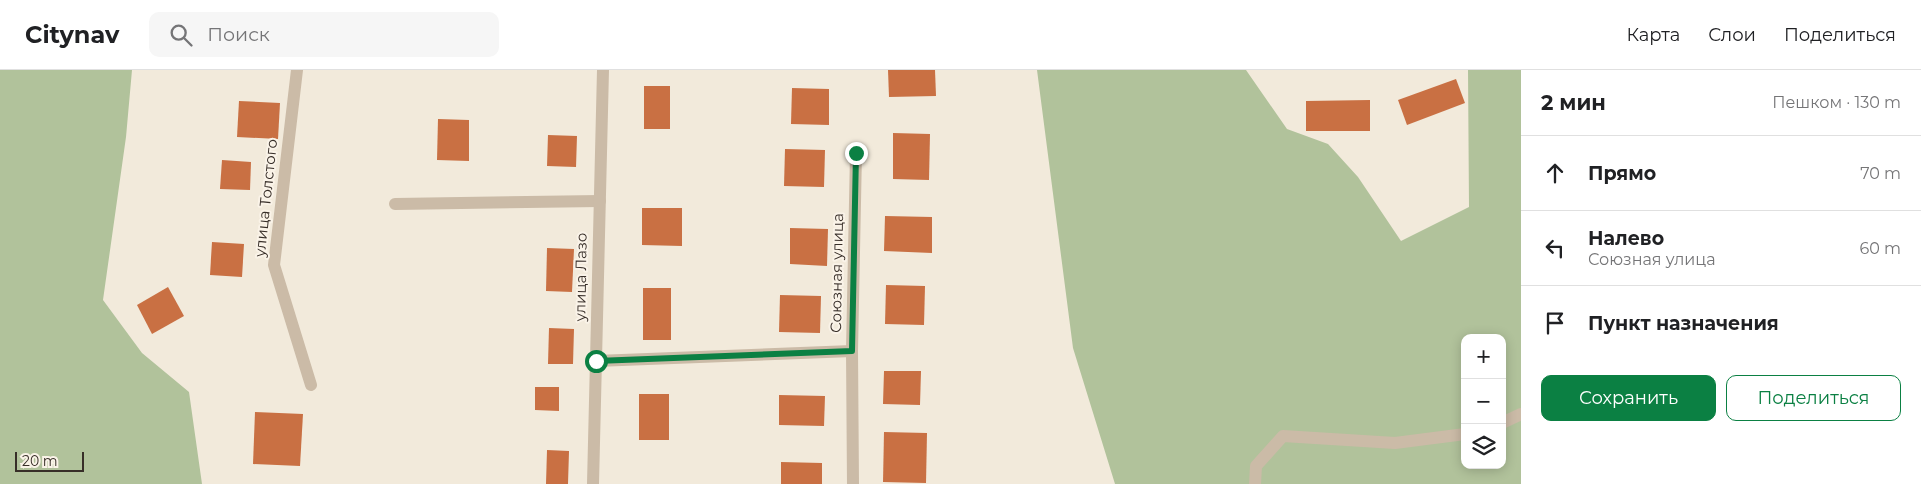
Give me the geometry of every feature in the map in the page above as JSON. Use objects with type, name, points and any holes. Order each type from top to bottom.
[{"type":"street","name":"улица Толстого","points":[[297,70],[274,265],[311,385]]},
{"type":"street","name":"улица Лазо","points":[[592,484],[603,70]]},
{"type":"street","name":"Союзная улица","points":[[853,484],[852,351],[856,153]]},
{"type":"street","points":[[395,204],[600,200]]},
{"type":"street","points":[[596,361],[852,351]]},
{"type":"street","points":[[1506,421],[1521,414]]},
{"type":"street","points":[[1255,484],[1256,466],[1283,436],[1395,443],[1461,435]]},
{"type":"green space","points":[[0,70],[132,70],[126,137],[103,300],[142,353],[189,392],[202,484],[0,484]]},
{"type":"green space","points":[[1037,70],[1246,70],[1287,129],[1328,144],[1358,177],[1401,241],[1469,207],[1468,70],[1521,70],[1521,484],[1115,484],[1073,348]]},
{"type":"building","points":[[888,70],[935,70],[936,96],[889,97]]},
{"type":"building","points":[[1456,79],[1465,103],[1407,125],[1398,100]]},
{"type":"building","points":[[644,86],[670,86],[670,129],[644,129]]},
{"type":"building","points":[[792,88],[829,89],[829,125],[791,124]]},
{"type":"building","points":[[1370,100],[1370,131],[1306,131],[1306,101]]},
{"type":"building","points":[[239,101],[280,103],[278,139],[237,137]]},
{"type":"building","points":[[438,119],[469,120],[469,161],[437,160]]},
{"type":"building","points":[[893,133],[930,134],[929,180],[893,179]]},
{"type":"building","points":[[548,135],[577,136],[576,167],[547,166]]},
{"type":"building","points":[[785,149],[825,150],[824,187],[784,186]]},
{"type":"building","points":[[222,160],[251,162],[250,190],[220,189]]},
{"type":"building","points":[[642,208],[682,208],[682,246],[642,245]]},
{"type":"building","points":[[885,216],[932,217],[932,253],[884,251]]},
{"type":"building","points":[[790,228],[828,229],[827,266],[790,264]]},
{"type":"building","points":[[212,242],[244,244],[242,277],[210,275]]},
{"type":"building","points":[[547,248],[574,249],[572,292],[546,291]]},
{"type":"building","points":[[886,285],[925,286],[924,325],[885,324]]},
{"type":"building","points":[[168,287],[184,316],[152,334],[137,305]]},
{"type":"building","points":[[643,288],[671,288],[671,340],[643,340]]},
{"type":"building","points":[[780,295],[821,296],[820,333],[779,332]]},
{"type":"building","points":[[549,328],[574,329],[573,364],[548,364]]},
{"type":"building","points":[[884,371],[921,371],[920,405],[883,404]]},
{"type":"building","points":[[535,387],[559,387],[559,411],[535,410]]},
{"type":"building","points":[[639,394],[669,394],[669,440],[639,440]]},
{"type":"building","points":[[779,395],[825,396],[824,426],[779,425]]},
{"type":"building","points":[[255,412],[303,414],[300,466],[253,464]]},
{"type":"building","points":[[884,432],[927,433],[926,483],[883,482]]},
{"type":"building","points":[[547,450],[569,451],[568,484],[546,484]]},
{"type":"building","points":[[781,462],[822,463],[822,484],[781,484]]},
{"type":"route","points":[[596,361],[852,351],[856,153]]}]
